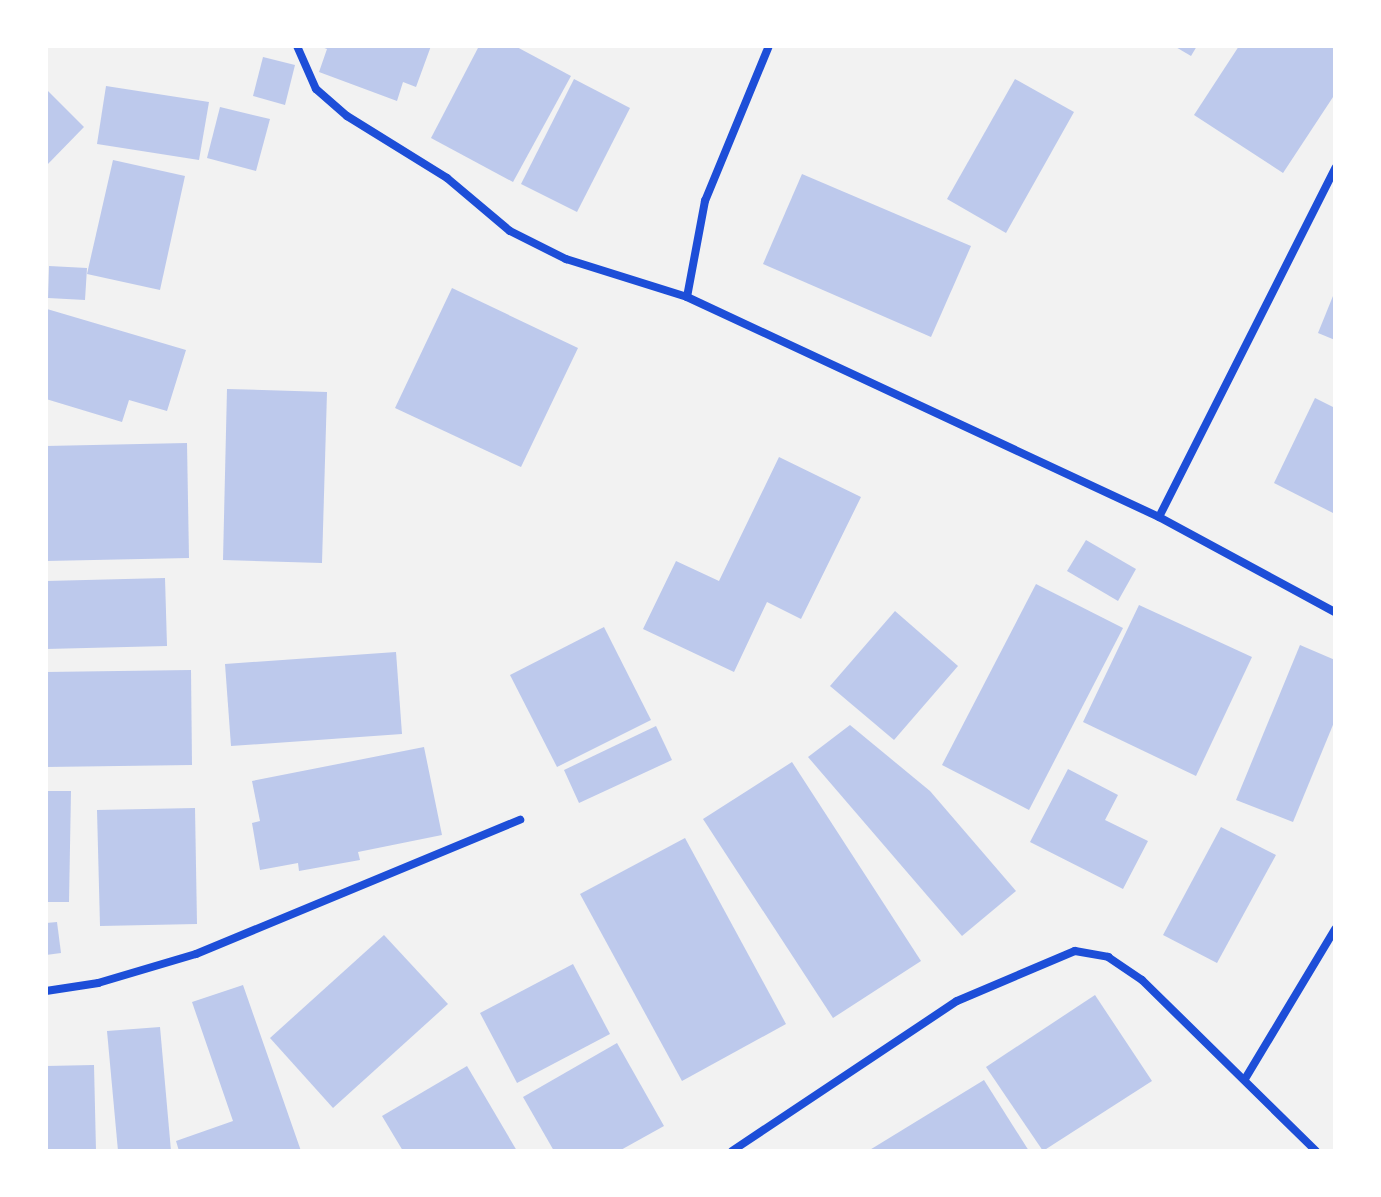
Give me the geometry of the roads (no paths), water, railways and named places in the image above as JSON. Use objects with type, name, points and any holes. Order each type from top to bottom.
[{"type":"street","points":[[297,46],[316,89],[336,107],[447,178],[510,231],[566,259],[687,297],[1159,517],[1335,612]]},
{"type":"street","points":[[687,297],[705,201],[769,46]]},
{"type":"street","points":[[1159,517],[1335,168]]},
{"type":"street","points":[[46,991],[98,983],[196,954],[520,820]]},
{"type":"street","points":[[1245,1079],[1335,929]]},
{"type":"street","points":[[732,1151],[957,1001],[1075,951],[1108,957],[1142,980],[1316,1151]]}]
